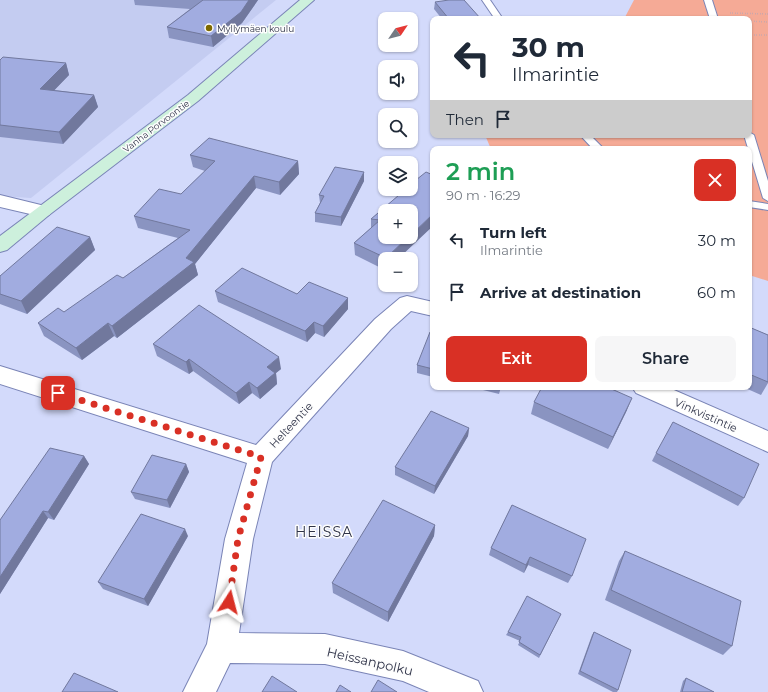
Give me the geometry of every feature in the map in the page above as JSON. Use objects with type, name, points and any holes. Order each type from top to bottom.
[{"type":"main road","name":"Vanha Porvoontie","points":[[0,246],[43,211],[193,98],[308,0]]},
{"type":"street","points":[[0,201],[43,211]]},
{"type":"street","name":"Helteentie","points":[[199,692],[222,648],[238,539],[261,457],[383,324],[407,303],[430,308]]},
{"type":"street","points":[[0,375],[261,457]]},
{"type":"street","name":"Vinkvistintie","points":[[651,390],[768,442]]},
{"type":"street","name":"Heissanpolku","points":[[222,648],[325,649],[403,666],[467,692]]},
{"type":"lane","points":[[486,0],[497,16]]},
{"type":"lane","points":[[708,0],[712,15]]},
{"type":"lane","points":[[587,138],[596,146]]},
{"type":"lane","points":[[752,148],[768,198]]},
{"type":"lane","points":[[752,204],[768,207]]},
{"type":"path","points":[[712,15],[768,14]]},
{"type":"path","points":[[752,21],[768,22]]},
{"type":"path","points":[[752,35],[768,35]]},
{"type":"shaded area","points":[[0,0],[276,0],[31,198],[0,196]]},
{"type":"shaded area","points":[[634,0],[768,0],[768,281],[752,276],[752,146],[490,146],[486,138],[752,138],[752,16],[626,16]]},
{"type":"building","points":[[203,0],[249,0],[241,12],[211,36],[167,27]]},
{"type":"building","points":[[464,0],[478,16],[447,16],[435,2]]},
{"type":"building","points":[[3,57],[66,63],[40,89],[94,95],[59,132],[0,125],[0,60]]},
{"type":"building","points":[[209,138],[298,161],[279,182],[254,176],[186,258],[194,262],[112,326],[108,323],[76,348],[38,323],[58,308],[64,312],[117,275],[123,278],[190,230],[134,216],[159,189],[181,194],[215,161],[190,155]]},
{"type":"building","points":[[335,167],[364,172],[341,217],[315,213],[324,196],[319,195]]},
{"type":"building","points":[[426,172],[430,174],[430,217],[418,228],[418,204],[388,204],[398,196],[418,196],[418,178]]},
{"type":"building","points":[[378,213],[378,220],[371,219]]},
{"type":"building","points":[[378,222],[378,244],[401,244],[392,252],[378,252],[378,254],[354,243]]},
{"type":"building","points":[[57,227],[90,237],[21,301],[0,294],[0,276]]},
{"type":"building","points":[[242,268],[297,294],[309,282],[348,298],[323,326],[314,322],[305,331],[215,291]]},
{"type":"building","points":[[199,305],[279,357],[267,367],[275,373],[257,388],[249,382],[236,393],[189,359],[186,362],[153,344]]},
{"type":"building","points":[[752,328],[768,335],[768,382],[752,375]]},
{"type":"building","points":[[430,332],[430,368],[417,365]]},
{"type":"building","points":[[540,390],[614,390],[632,398],[613,437],[534,402]]},
{"type":"building","points":[[431,411],[469,428],[435,486],[395,467]]},
{"type":"building","points":[[673,422],[759,464],[744,498],[656,453]]},
{"type":"building","points":[[50,448],[84,456],[48,512],[43,511],[0,577],[0,520]]},
{"type":"building","points":[[152,455],[186,464],[167,500],[131,492]]},
{"type":"building","points":[[383,500],[435,525],[388,612],[332,583]]},
{"type":"building","points":[[512,505],[586,539],[572,576],[530,557],[526,565],[491,548]]},
{"type":"building","points":[[141,514],[185,529],[144,599],[98,582]]},
{"type":"building","points":[[625,551],[741,601],[732,646],[611,590]]},
{"type":"building","points":[[527,596],[561,614],[540,655],[519,642],[521,637],[508,632]]},
{"type":"building","points":[[594,632],[631,650],[618,690],[580,671]]},
{"type":"building","points":[[74,673],[118,692],[62,692]]},
{"type":"building","points":[[272,676],[297,692],[262,692]]},
{"type":"building","points":[[686,678],[714,692],[682,692]]},
{"type":"building","points":[[378,680],[397,692],[371,692]]},
{"type":"building","points":[[340,685],[351,692],[336,692]]},
{"type":"place","name":"Myllymäen koulu","points":[[209,28]]},
{"type":"district","name":"HEISSA","points":[[324,532]]},
{"type":"route","points":[[58,393],[261,457],[238,539],[229,602]]}]
